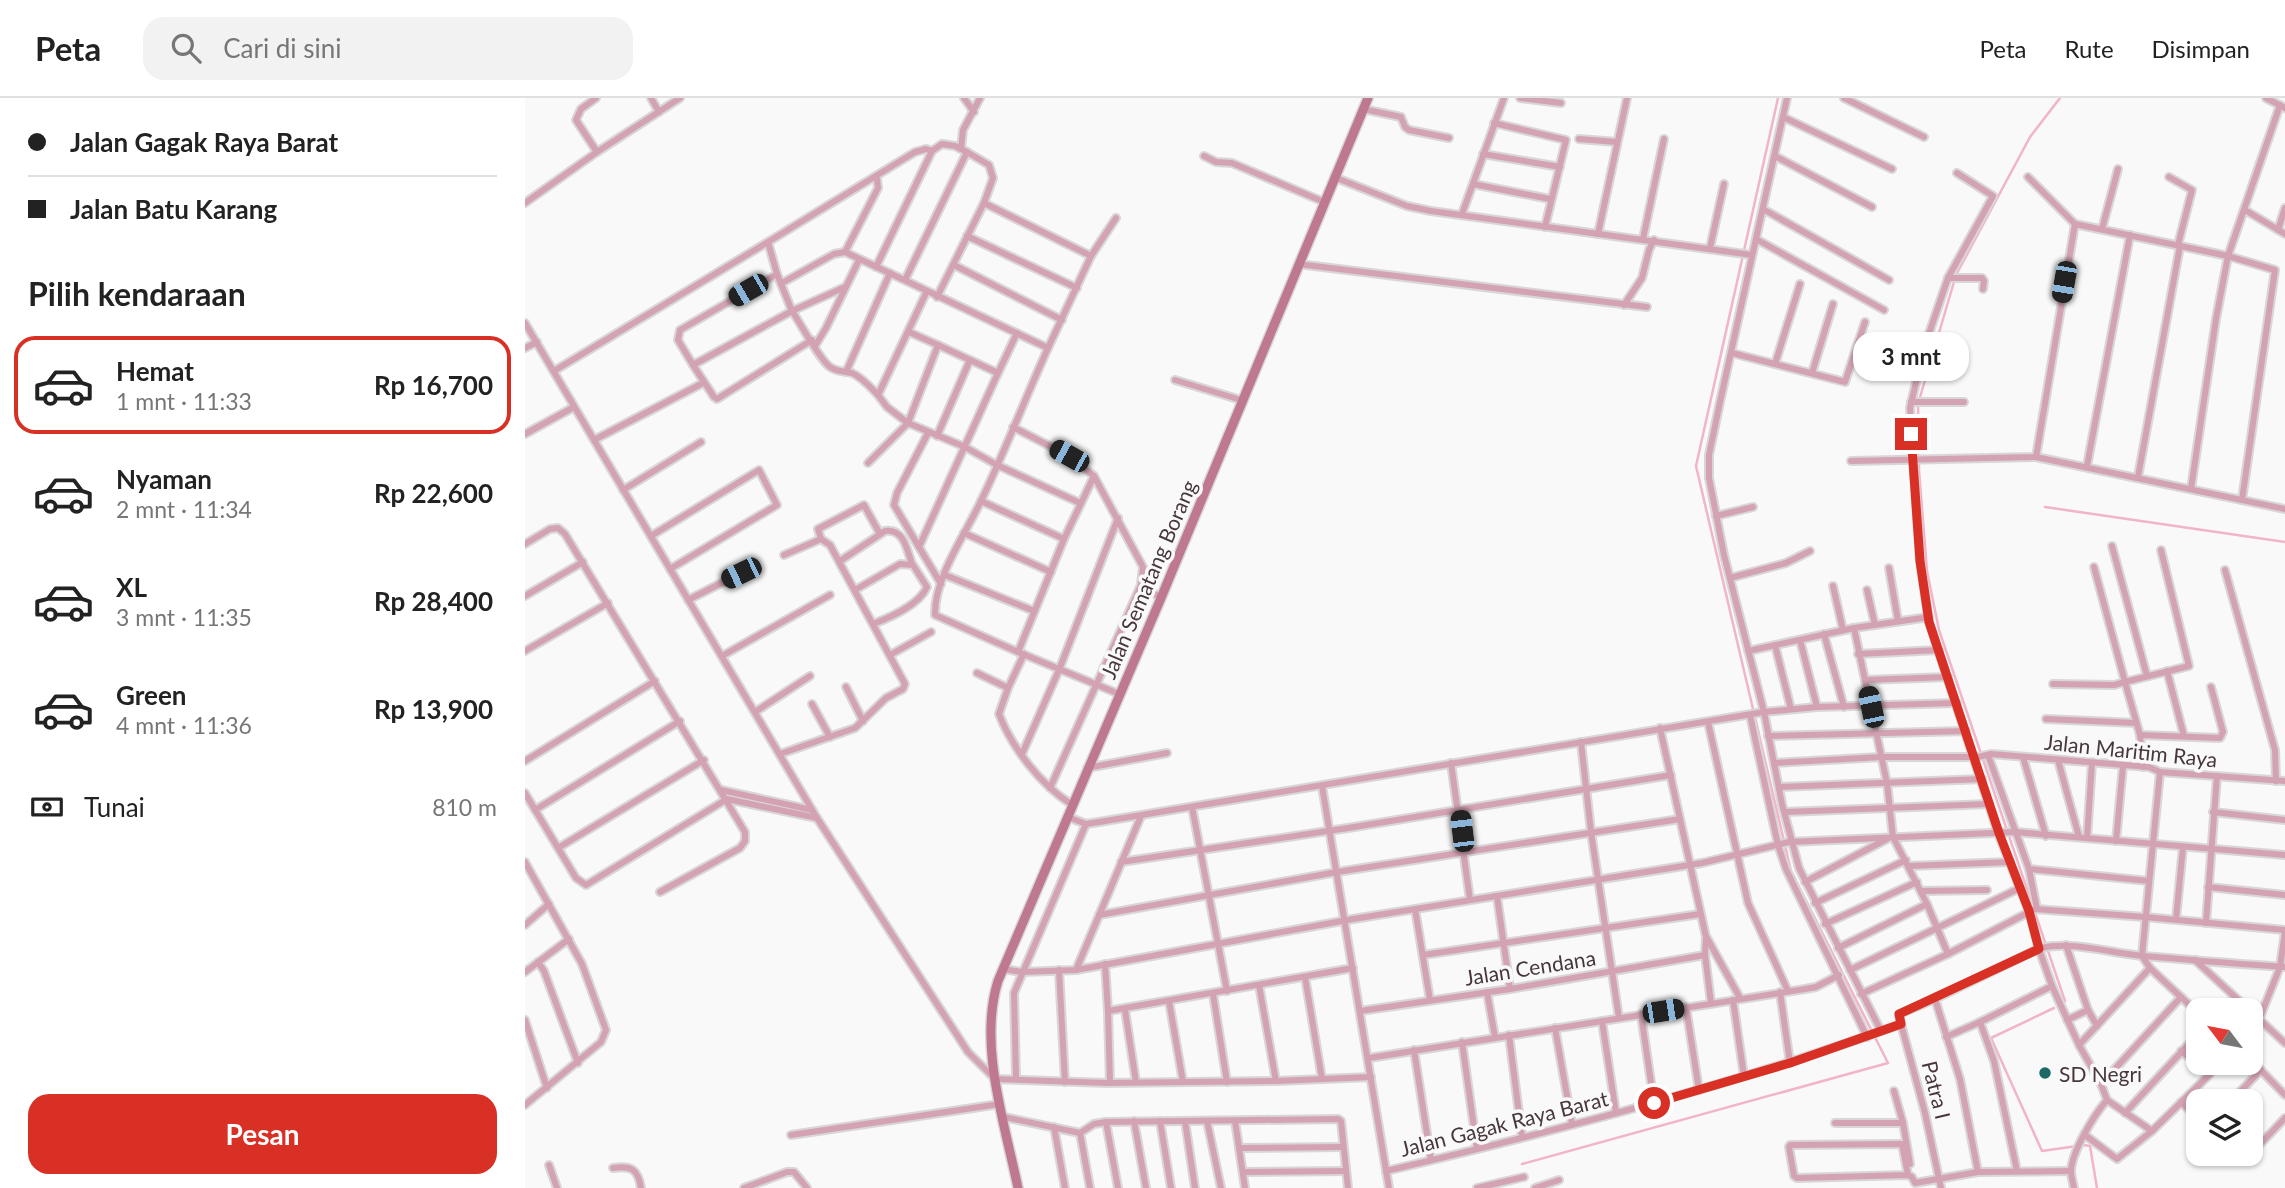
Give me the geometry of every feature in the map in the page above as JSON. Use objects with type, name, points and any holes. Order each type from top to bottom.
[{"type":"street","points":[[596,98],[580,109],[576,120],[597,152]]},
{"type":"street","points":[[651,98],[659,112]]},
{"type":"street","points":[[525,202],[680,98]]},
{"type":"street","points":[[964,98],[974,112]]},
{"type":"street","points":[[905,281],[964,151],[963,130],[980,98]]},
{"type":"street","name":"Jalan Sematang Borang","points":[[1018,1188],[995,1079],[991,1018],[994,995],[1068,817],[1070,803],[1087,768],[1116,692],[1298,264],[1320,200],[1334,177],[1368,98]]},
{"type":"street","points":[[1462,214],[1504,98]]},
{"type":"street","points":[[1520,98],[1561,103]]},
{"type":"street","points":[[1598,234],[1627,98]]},
{"type":"street","points":[[1787,98],[1756,239],[1750,254],[1732,353],[1709,455],[1709,478],[1784,811],[1786,869],[1868,1036]]},
{"type":"street","points":[[1843,98],[1924,137]]},
{"type":"street","points":[[2191,489],[2228,256],[2283,106],[2266,98]]},
{"type":"street","points":[[1363,109],[1401,117],[1405,128],[1409,130],[1449,138]]},
{"type":"street","points":[[1783,117],[1892,169]]},
{"type":"street","points":[[1494,123],[1565,138],[1545,227]]},
{"type":"street","points":[[1579,139],[1617,142]]},
{"type":"street","points":[[1643,239],[1664,139]]},
{"type":"street","points":[[876,267],[932,151],[942,144],[964,151],[989,165],[993,173],[984,203],[937,296]]},
{"type":"street","points":[[554,371],[915,152],[926,149],[932,151]]},
{"type":"street","points":[[1483,154],[1560,167]]},
{"type":"street","points":[[1204,156],[1216,162],[1232,163],[1320,200]]},
{"type":"street","points":[[1775,156],[1873,207]]},
{"type":"street","points":[[2102,229],[2118,169]]},
{"type":"street","points":[[1957,173],[1993,196],[1924,348],[1914,403],[1914,460],[1920,561],[1929,617],[1939,650],[1966,731],[1982,756],[2008,832],[2010,862],[2020,888],[2033,910]]},
{"type":"street","points":[[845,252],[878,188],[875,177]]},
{"type":"street","points":[[1334,177],[1407,206],[1750,254]]},
{"type":"street","points":[[2028,177],[2075,224],[2228,256],[2275,270],[2242,500]]},
{"type":"street","points":[[2138,477],[2179,245],[2192,190],[2169,177]]},
{"type":"street","points":[[1473,184],[1550,199]]},
{"type":"street","points":[[1710,248],[1724,184]]},
{"type":"street","points":[[984,203],[1091,256]]},
{"type":"street","points":[[2245,210],[2282,232],[2285,208]]},
{"type":"street","points":[[1763,209],[1889,280]]},
{"type":"street","points":[[1115,218],[1091,256],[981,501],[964,533],[941,584],[935,615],[1116,692]]},
{"type":"street","points":[[2036,457],[2075,224]]},
{"type":"street","points":[[2087,466],[2130,235]]},
{"type":"street","points":[[967,236],[1077,288]]},
{"type":"street","points":[[1756,239],[1884,310]]},
{"type":"street","points":[[1623,305],[1629,293],[1639,284],[1654,240]]},
{"type":"street","points":[[768,242],[792,311],[829,367],[862,379],[887,407],[908,423],[965,447],[997,465],[1080,503]]},
{"type":"street","points":[[782,284],[834,254],[845,252],[1048,348]]},
{"type":"street","points":[[777,274],[680,330],[678,341],[714,397],[722,398],[813,343],[826,328],[859,260]]},
{"type":"street","points":[[1298,264],[1647,307]]},
{"type":"street","points":[[954,265],[1062,320]]},
{"type":"street","points":[[846,372],[890,273]]},
{"type":"street","points":[[1954,278],[1982,278],[1983,289]]},
{"type":"street","points":[[1775,364],[1800,284]]},
{"type":"street","points":[[693,365],[792,311],[845,287]]},
{"type":"street","points":[[878,395],[927,291]]},
{"type":"street","points":[[1812,373],[1833,304]]},
{"type":"street","points":[[1732,353],[1842,381],[1847,380],[1865,322]]},
{"type":"street","points":[[525,323],[817,818],[968,1052],[995,1079],[1110,1083],[1371,1077]]},
{"type":"street","points":[[909,332],[998,373]]},
{"type":"street","points":[[919,547],[1017,333]]},
{"type":"street","points":[[525,348],[537,342]]},
{"type":"street","points":[[868,463],[908,423],[937,345]]},
{"type":"street","points":[[937,436],[970,360]]},
{"type":"street","points":[[1175,380],[1241,400]]},
{"type":"street","points":[[594,440],[703,383]]},
{"type":"street","points":[[1914,403],[1964,402]]},
{"type":"street","points":[[525,434],[574,407]]},
{"type":"street","points":[[1013,427],[1069,456],[1094,476],[1143,567],[1142,586],[1050,788]]},
{"type":"street","points":[[928,433],[894,500],[894,505],[941,584]]},
{"type":"street","points":[[623,490],[701,442]]},
{"type":"street","points":[[1851,461],[2036,457],[2285,509]]},
{"type":"street","points":[[651,537],[759,470],[777,505],[670,569]]},
{"type":"street","points":[[1070,803],[1050,788],[1022,754],[999,714],[1034,611],[1094,476]]},
{"type":"street","points":[[981,501],[1064,539]]},
{"type":"street","points":[[780,754],[855,728],[886,698],[903,689],[905,684],[890,655],[840,561],[829,545],[821,539],[818,529],[865,505],[880,534]]},
{"type":"street","points":[[1716,516],[1753,507]]},
{"type":"street","points":[[1022,754],[1059,670],[1118,518]]},
{"type":"street","points":[[525,544],[550,529],[558,528],[565,534],[704,760],[745,832],[744,845],[660,892]]},
{"type":"street","points":[[840,561],[880,534],[891,530],[898,533],[912,565],[923,578],[927,587],[925,591],[900,611],[873,624]]},
{"type":"street","points":[[964,533],[1051,572]]},
{"type":"street","points":[[784,555],[821,539]]},
{"type":"street","points":[[2112,546],[2147,676]]},
{"type":"street","points":[[2053,684],[2114,685],[2189,666],[2161,550]]},
{"type":"street","points":[[1730,578],[1786,563],[1810,551]]},
{"type":"street","points":[[525,596],[583,562]]},
{"type":"street","points":[[855,590],[900,564],[912,565]]},
{"type":"street","points":[[2094,567],[2140,735],[2143,767]]},
{"type":"street","points":[[1889,568],[1898,621]]},
{"type":"street","points":[[2225,570],[2275,750],[2276,781]]},
{"type":"street","points":[[688,600],[741,573]]},
{"type":"street","points":[[945,575],[1034,611]]},
{"type":"street","points":[[1142,586],[1157,596]]},
{"type":"street","points":[[1833,586],[1843,630]]},
{"type":"street","points":[[1867,590],[1875,625]]},
{"type":"street","points":[[722,656],[830,595]]},
{"type":"street","points":[[525,651],[608,603]]},
{"type":"street","points":[[1748,651],[1843,630],[1929,617]]},
{"type":"street","points":[[1854,628],[1887,783],[1891,837],[1908,863],[1948,954]]},
{"type":"street","points":[[890,655],[931,632]]},
{"type":"street","points":[[1824,634],[1844,707]]},
{"type":"street","points":[[1800,640],[1817,707]]},
{"type":"street","points":[[1775,645],[1791,709]]},
{"type":"street","points":[[1858,654],[1939,650]]},
{"type":"street","points":[[2167,671],[2184,736]]},
{"type":"street","points":[[977,673],[1008,688]]},
{"type":"street","points":[[755,712],[810,676]]},
{"type":"street","points":[[1865,680],[1948,677]]},
{"type":"street","points":[[525,761],[655,681]]},
{"type":"street","points":[[846,687],[863,721]]},
{"type":"street","points":[[2140,735],[2220,738],[2223,732],[2210,687]]},
{"type":"street","points":[[1068,817],[1086,824],[1141,816],[1660,728],[1791,709],[1957,703]]},
{"type":"street","points":[[812,705],[830,737]]},
{"type":"street","points":[[1751,715],[1785,843],[1880,1032],[1901,1024],[1899,1014],[2049,946],[2066,945],[2142,956],[2282,967]]},
{"type":"street","points":[[2046,719],[2136,723]]},
{"type":"street","points":[[535,810],[680,721]]},
{"type":"street","points":[[1708,722],[1750,909],[1788,991]]},
{"type":"street","points":[[1660,728],[1706,937],[1736,999],[1744,1076]]},
{"type":"street","points":[[1768,736],[1966,731]]},
{"type":"street","points":[[1581,742],[1591,832],[1619,1018]]},
{"type":"street","points":[[1087,768],[1167,753]]},
{"type":"street","points":[[1982,756],[1982,779],[1989,804],[2029,869],[2040,949],[2067,1020],[2107,1100],[2152,1132]]},
{"type":"street","name":"Jalan Maritim Raya","points":[[1774,763],[1881,757],[2023,757],[2143,767],[2160,772],[2285,781]]},
{"type":"street","points":[[2023,757],[2046,836]]},
{"type":"street","points":[[558,848],[704,760]]},
{"type":"street","points":[[2058,760],[2083,837]]},
{"type":"street","points":[[1451,763],[1471,900]]},
{"type":"street","points":[[2083,837],[2092,763]]},
{"type":"street","points":[[2116,841],[2123,766]]},
{"type":"street","points":[[2160,772],[2142,956],[2150,968],[2186,1002]]},
{"type":"street","points":[[1121,862],[1671,775]]},
{"type":"street","points":[[2206,923],[2217,776]]},
{"type":"street","points":[[1779,787],[1982,779]]},
{"type":"street","points":[[1322,786],[1389,1188]]},
{"type":"street","points":[[721,790],[813,810]]},
{"type":"street","points":[[525,793],[576,878],[586,885],[727,799],[817,818]]},
{"type":"street","points":[[1784,811],[1989,804]]},
{"type":"street","points":[[1192,807],[1227,991]]},
{"type":"street","points":[[2213,812],[2285,820]]},
{"type":"street","points":[[1076,970],[1141,816]]},
{"type":"street","points":[[1098,915],[1337,873],[1680,818]]},
{"type":"street","points":[[1016,1078],[1014,993],[1086,824]]},
{"type":"street","points":[[1003,969],[1022,972],[1076,970],[1345,920],[1691,864],[1785,843],[2008,832],[2285,856]]},
{"type":"street","points":[[1805,882],[1891,837]]},
{"type":"street","points":[[2176,919],[2183,847]]},
{"type":"street","points":[[525,862],[569,939],[591,987],[606,1030],[601,1042],[525,1105]]},
{"type":"street","points":[[1815,903],[1908,863],[2010,862]]},
{"type":"street","points":[[2029,869],[2149,881]]},
{"type":"street","points":[[525,878],[532,872]]},
{"type":"street","points":[[1825,924],[1917,882]]},
{"type":"street","points":[[2208,887],[2285,895]]},
{"type":"street","points":[[1850,970],[2020,888]]},
{"type":"street","points":[[1921,891],[1987,890]]},
{"type":"street","points":[[1497,897],[1510,989]]},
{"type":"street","points":[[525,925],[549,904]]},
{"type":"street","points":[[1838,948],[1927,904]]},
{"type":"street","points":[[1415,909],[1430,1000]]},
{"type":"street","points":[[1861,994],[1948,954],[2033,910],[2176,919],[2285,931],[2282,967],[2263,1010]]},
{"type":"street","points":[[1423,955],[1700,914]]},
{"type":"street","points":[[1706,937],[1705,955],[1711,1003]]},
{"type":"street","points":[[525,972],[569,939]]},
{"type":"street","points":[[2066,945],[2088,1010],[2097,1027]]},
{"type":"street","name":"Jalan Cendana","points":[[1360,1011],[1510,989],[1705,955]]},
{"type":"street","points":[[2193,958],[2236,998]]},
{"type":"street","points":[[538,962],[544,971],[578,1063]]},
{"type":"street","points":[[1105,964],[1110,1083]]},
{"type":"street","points":[[1108,1011],[1353,968]]},
{"type":"street","points":[[2079,1045],[2150,968]]},
{"type":"street","points":[[1059,970],[1065,1082]]},
{"type":"street","points":[[1369,1058],[1816,987],[1839,975]]},
{"type":"street","points":[[1305,977],[1322,1079]]},
{"type":"street","points":[[1259,985],[1276,1081]]},
{"type":"street","points":[[1946,1037],[2052,986]]},
{"type":"street","points":[[1487,992],[1495,1037]]},
{"type":"street","points":[[1780,992],[1790,1063]]},
{"type":"street","points":[[1213,994],[1227,1082]]},
{"type":"street","points":[[2101,1084],[2181,997]]},
{"type":"street","points":[[1935,999],[1960,1079],[1978,1172]]},
{"type":"street","points":[[1169,1002],[1183,1082]]},
{"type":"street","points":[[1686,1007],[1699,1090]]},
{"type":"street","points":[[1125,1010],[1136,1082]]},
{"type":"street","points":[[2067,1020],[2088,1010]]},
{"type":"street","points":[[1641,1014],[1654,1103]]},
{"type":"street","points":[[525,1020],[547,1088]]},
{"type":"street","points":[[2263,1020],[2285,1043]]},
{"type":"street","points":[[1602,1021],[1616,1113]]},
{"type":"street","points":[[1980,1022],[1994,1061],[2017,1171]]},
{"type":"street","name":"Patra I","points":[[1901,1024],[1925,1112],[1941,1188]]},
{"type":"street","points":[[1555,1028],[1571,1124]]},
{"type":"street","name":"Jalan Gagak Raya Barat","points":[[1386,1171],[1654,1103],[1790,1063],[1880,1032]]},
{"type":"street","points":[[1509,1035],[1522,1137]]},
{"type":"street","points":[[1462,1042],[1477,1149]]},
{"type":"street","points":[[2125,1113],[2186,1047]]},
{"type":"street","points":[[1414,1050],[1431,1160]]},
{"type":"street","points":[[2084,1136],[2117,1159],[2152,1132],[2210,1074],[2182,1051]]},
{"type":"street","points":[[2263,1072],[2285,1095]]},
{"type":"street","points":[[2243,1089],[2256,1075]]},
{"type":"street","points":[[1894,1091],[1903,1123],[1912,1181]]},
{"type":"street","points":[[2074,1188],[2071,1171],[2078,1151],[2093,1116],[2107,1100]]},
{"type":"street","points":[[2181,1102],[2186,1107]]},
{"type":"street","points":[[791,1135],[1000,1104]]},
{"type":"street","points":[[1004,1116],[1080,1133],[1094,1124],[1106,1122],[1338,1119],[1341,1121],[1348,1188]]},
{"type":"street","points":[[2263,1141],[2285,1118]]},
{"type":"street","points":[[1134,1121],[1146,1188]]},
{"type":"street","points":[[1160,1121],[1171,1188]]},
{"type":"street","points":[[1185,1121],[1195,1188]]},
{"type":"street","points":[[1207,1121],[1221,1188]]},
{"type":"street","points":[[1235,1121],[1245,1188]]},
{"type":"street","points":[[1106,1122],[1118,1188]]},
{"type":"street","points":[[1835,1123],[1903,1123]]},
{"type":"street","points":[[1054,1127],[1065,1188]]},
{"type":"street","points":[[1080,1133],[1090,1188]]},
{"type":"street","points":[[1912,1181],[1902,1144],[1789,1147],[1794,1176],[1797,1178],[1912,1181],[1978,1172],[2071,1171]]},
{"type":"street","points":[[1239,1148],[1342,1147]]},
{"type":"street","points":[[549,1165],[557,1188]]},
{"type":"street","points":[[613,1168],[627,1166],[636,1170],[641,1188]]},
{"type":"street","points":[[1244,1172],[1346,1171]]},
{"type":"street","points":[[744,1188],[787,1172],[795,1172],[807,1188]]},
{"type":"street","points":[[1477,1188],[1524,1177]]},
{"type":"street","points":[[1535,1188],[1559,1180]]},
{"type":"waterway","points":[[1522,1164],[1888,1063],[1791,871],[1696,466],[1778,98]]},
{"type":"waterway","points":[[2060,98],[2030,137],[1956,275],[1918,404],[1919,470],[1927,571],[1939,630],[2065,1001]]},
{"type":"waterway","points":[[2045,507],[2285,542]]},
{"type":"waterway","points":[[2054,1008],[1991,1038],[2042,1151],[2090,1146],[2097,1188]]},
{"type":"place","name":"SD Negri","points":[[2045,1073]]},
{"type":"route","points":[[1654,1103],[1831,1050],[1901,1024],[1899,1014],[2039,949],[2029,911],[1999,833],[1929,622],[1920,561],[1911,434]]}]
